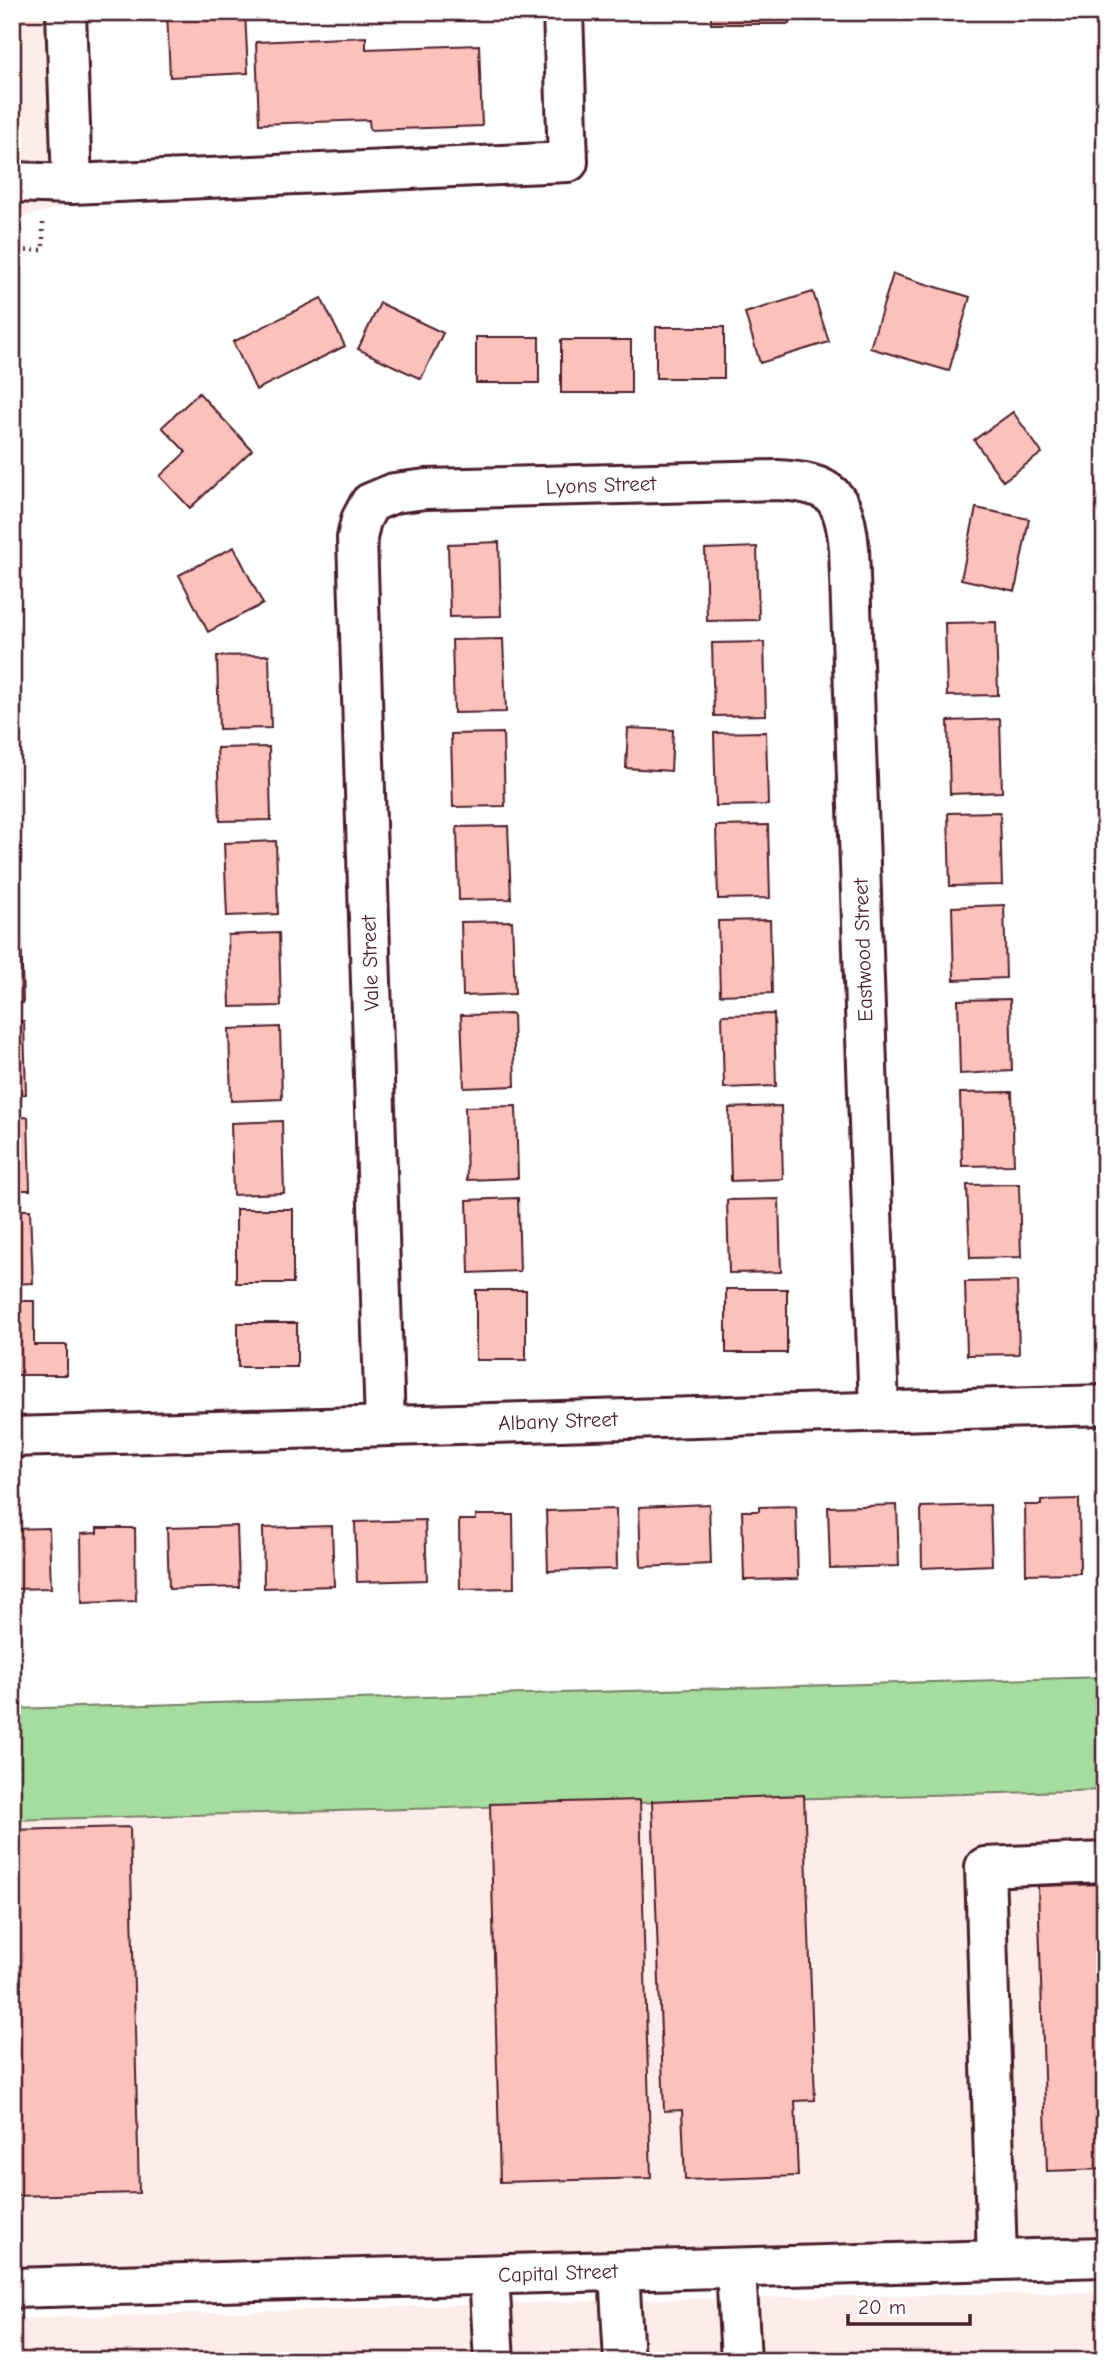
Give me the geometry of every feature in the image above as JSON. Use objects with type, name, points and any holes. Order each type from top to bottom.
[{"type":"street","points":[[66,12],[72,184]]},
{"type":"street","points":[[12,183],[72,184],[568,162],[563,12]]},
{"type":"street","name":"Lyons Street","points":[[370,503],[394,493],[426,489],[777,480],[801,481],[833,493]]},
{"type":"street","name":"Eastwood Street","points":[[833,493],[843,507],[849,548],[880,1411]]},
{"type":"street","name":"Vale Street","points":[[370,503],[361,520],[357,538],[385,1426]]},
{"type":"street","name":"Albany Street","points":[[12,1437],[1105,1405]]},
{"type":"street","points":[[998,2260],[985,1867],[1105,1862]]},
{"type":"street","name":"Capital Street","points":[[12,2288],[1105,2257]]},
{"type":"street","points":[[736,2268],[741,2361]]},
{"type":"street","points":[[619,2271],[624,2361]]},
{"type":"street","points":[[489,2275],[494,2361]]},
{"type":"path","points":[[12,251],[43,250],[43,217]]},
{"type":"shaded area","points":[[12,12],[54,12],[61,207],[12,220]]},
{"type":"shaded area","points":[[1105,1790],[1105,2242],[12,2272],[12,1820]]},
{"type":"shaded area","points":[[1105,2292],[1105,2361],[12,2361],[12,2319],[627,2300]]},
{"type":"green space","points":[[1105,1677],[1105,1790],[12,1820],[12,1709]]},
{"type":"building","points":[[167,12],[245,12],[248,73],[170,77]]},
{"type":"building","points":[[711,12],[789,12],[789,24],[711,24]]},
{"type":"building","points":[[808,12],[915,12],[915,15],[808,16]]},
{"type":"building","points":[[366,37],[366,49],[479,45],[482,126],[370,130],[369,120],[259,124],[256,42]]},
{"type":"building","points":[[893,274],[970,297],[949,371],[870,348]]},
{"type":"building","points":[[813,292],[829,342],[760,363],[745,313]]},
{"type":"building","points":[[321,298],[345,346],[256,390],[233,342]]},
{"type":"building","points":[[380,303],[443,333],[421,379],[358,349]]},
{"type":"building","points":[[656,327],[724,327],[724,378],[656,378]]},
{"type":"building","points":[[476,337],[539,337],[539,383],[476,383]]},
{"type":"building","points":[[561,340],[631,340],[631,393],[561,393]]},
{"type":"building","points":[[199,393],[252,450],[190,508],[160,476],[186,452],[162,427]]},
{"type":"building","points":[[1013,412],[1042,453],[1003,481],[974,440]]},
{"type":"building","points":[[976,508],[1029,519],[1015,591],[961,579]]},
{"type":"building","points":[[499,542],[501,616],[450,617],[448,544]]},
{"type":"building","points":[[234,547],[263,604],[208,632],[179,575]]},
{"type":"building","points":[[757,547],[759,620],[707,621],[705,549]]},
{"type":"building","points":[[996,622],[998,695],[947,696],[945,623]]},
{"type":"building","points":[[503,639],[506,712],[454,713],[452,640]]},
{"type":"building","points":[[764,642],[766,715],[714,716],[712,643]]},
{"type":"building","points":[[269,655],[271,728],[219,729],[217,656]]},
{"type":"building","points":[[1000,719],[1002,792],[950,794],[948,721]]},
{"type":"building","points":[[628,728],[673,730],[671,771],[626,768]]},
{"type":"building","points":[[766,732],[768,805],[716,806],[714,733]]},
{"type":"building","points":[[503,733],[505,806],[453,807],[451,734]]},
{"type":"building","points":[[12,743],[15,743],[17,816],[12,816]]},
{"type":"building","points":[[269,747],[271,820],[220,821],[217,748]]},
{"type":"building","points":[[1000,812],[1002,885],[950,886],[948,813]]},
{"type":"building","points":[[768,825],[770,898],[718,899],[716,826]]},
{"type":"building","points":[[508,826],[511,899],[459,900],[457,827]]},
{"type":"building","points":[[12,837],[18,837],[20,910],[12,910]]},
{"type":"building","points":[[276,841],[278,914],[227,916],[224,843]]},
{"type":"building","points":[[1004,905],[1006,978],[954,980],[952,907]]},
{"type":"building","points":[[770,920],[772,993],[720,995],[718,921]]},
{"type":"building","points":[[512,921],[515,994],[463,996],[461,922]]},
{"type":"building","points":[[12,930],[21,930],[23,1003],[12,1003]]},
{"type":"building","points":[[279,933],[281,1006],[230,1007],[228,935]]},
{"type":"building","points":[[1010,999],[1012,1071],[960,1074],[958,1000]]},
{"type":"building","points":[[513,1014],[515,1086],[464,1088],[461,1015]]},
{"type":"building","points":[[774,1014],[776,1086],[724,1088],[722,1015]]},
{"type":"building","points":[[24,1021],[26,1094],[12,1095],[12,1022]]},
{"type":"building","points":[[280,1027],[282,1099],[231,1101],[229,1029]]},
{"type":"building","points":[[1012,1092],[1014,1165],[962,1166],[960,1093]]},
{"type":"building","points":[[516,1106],[518,1178],[467,1180],[465,1107]]},
{"type":"building","points":[[781,1106],[783,1179],[731,1181],[729,1108]]},
{"type":"building","points":[[28,1117],[30,1190],[12,1190],[12,1118]]},
{"type":"building","points":[[282,1121],[284,1193],[233,1195],[231,1123]]},
{"type":"building","points":[[1019,1184],[1021,1257],[970,1258],[967,1185]]},
{"type":"building","points":[[518,1198],[520,1271],[469,1273],[467,1200]]},
{"type":"building","points":[[779,1199],[781,1272],[729,1273],[727,1200]]},
{"type":"building","points":[[236,1209],[293,1209],[293,1283],[236,1283]]},
{"type":"building","points":[[12,1210],[30,1210],[33,1283],[12,1284]]},
{"type":"building","points":[[1017,1281],[1019,1354],[967,1355],[965,1282]]},
{"type":"building","points":[[726,1289],[787,1289],[787,1353],[726,1353]]},
{"type":"building","points":[[476,1290],[526,1290],[526,1360],[476,1360]]},
{"type":"building","points":[[12,1301],[34,1301],[34,1345],[67,1345],[67,1375],[12,1375]]},
{"type":"building","points":[[238,1323],[297,1323],[297,1367],[238,1367]]},
{"type":"building","points":[[1079,1499],[1080,1573],[1026,1574],[1025,1505],[1041,1505],[1041,1500]]},
{"type":"building","points":[[709,1504],[711,1564],[641,1567],[639,1507]]},
{"type":"building","points":[[897,1505],[899,1566],[830,1568],[828,1507]]},
{"type":"building","points":[[990,1505],[992,1565],[922,1568],[921,1507]]},
{"type":"building","points":[[796,1506],[798,1579],[744,1580],[742,1511],[759,1511],[759,1507]]},
{"type":"building","points":[[616,1509],[617,1569],[548,1571],[546,1511]]},
{"type":"building","points":[[476,1515],[513,1515],[514,1588],[460,1589],[459,1520],[476,1520]]},
{"type":"building","points":[[425,1520],[427,1580],[357,1582],[355,1522]]},
{"type":"building","points":[[237,1526],[239,1587],[169,1589],[167,1528]]},
{"type":"building","points":[[332,1526],[334,1586],[264,1588],[263,1528]]},
{"type":"building","points":[[49,1528],[51,1588],[12,1589],[12,1529]]},
{"type":"building","points":[[97,1528],[135,1528],[136,1601],[82,1603],[81,1534],[97,1533]]},
{"type":"building","points":[[804,1795],[815,2100],[795,2101],[798,2176],[685,2180],[682,2110],[664,2111],[652,1801]]},
{"type":"building","points":[[640,1800],[651,2178],[500,2182],[490,1804]]},
{"type":"building","points":[[130,1827],[139,2193],[12,2196],[12,1830]]},
{"type":"building","points":[[1105,1884],[1105,2169],[1047,2171],[1038,1886]]}]
